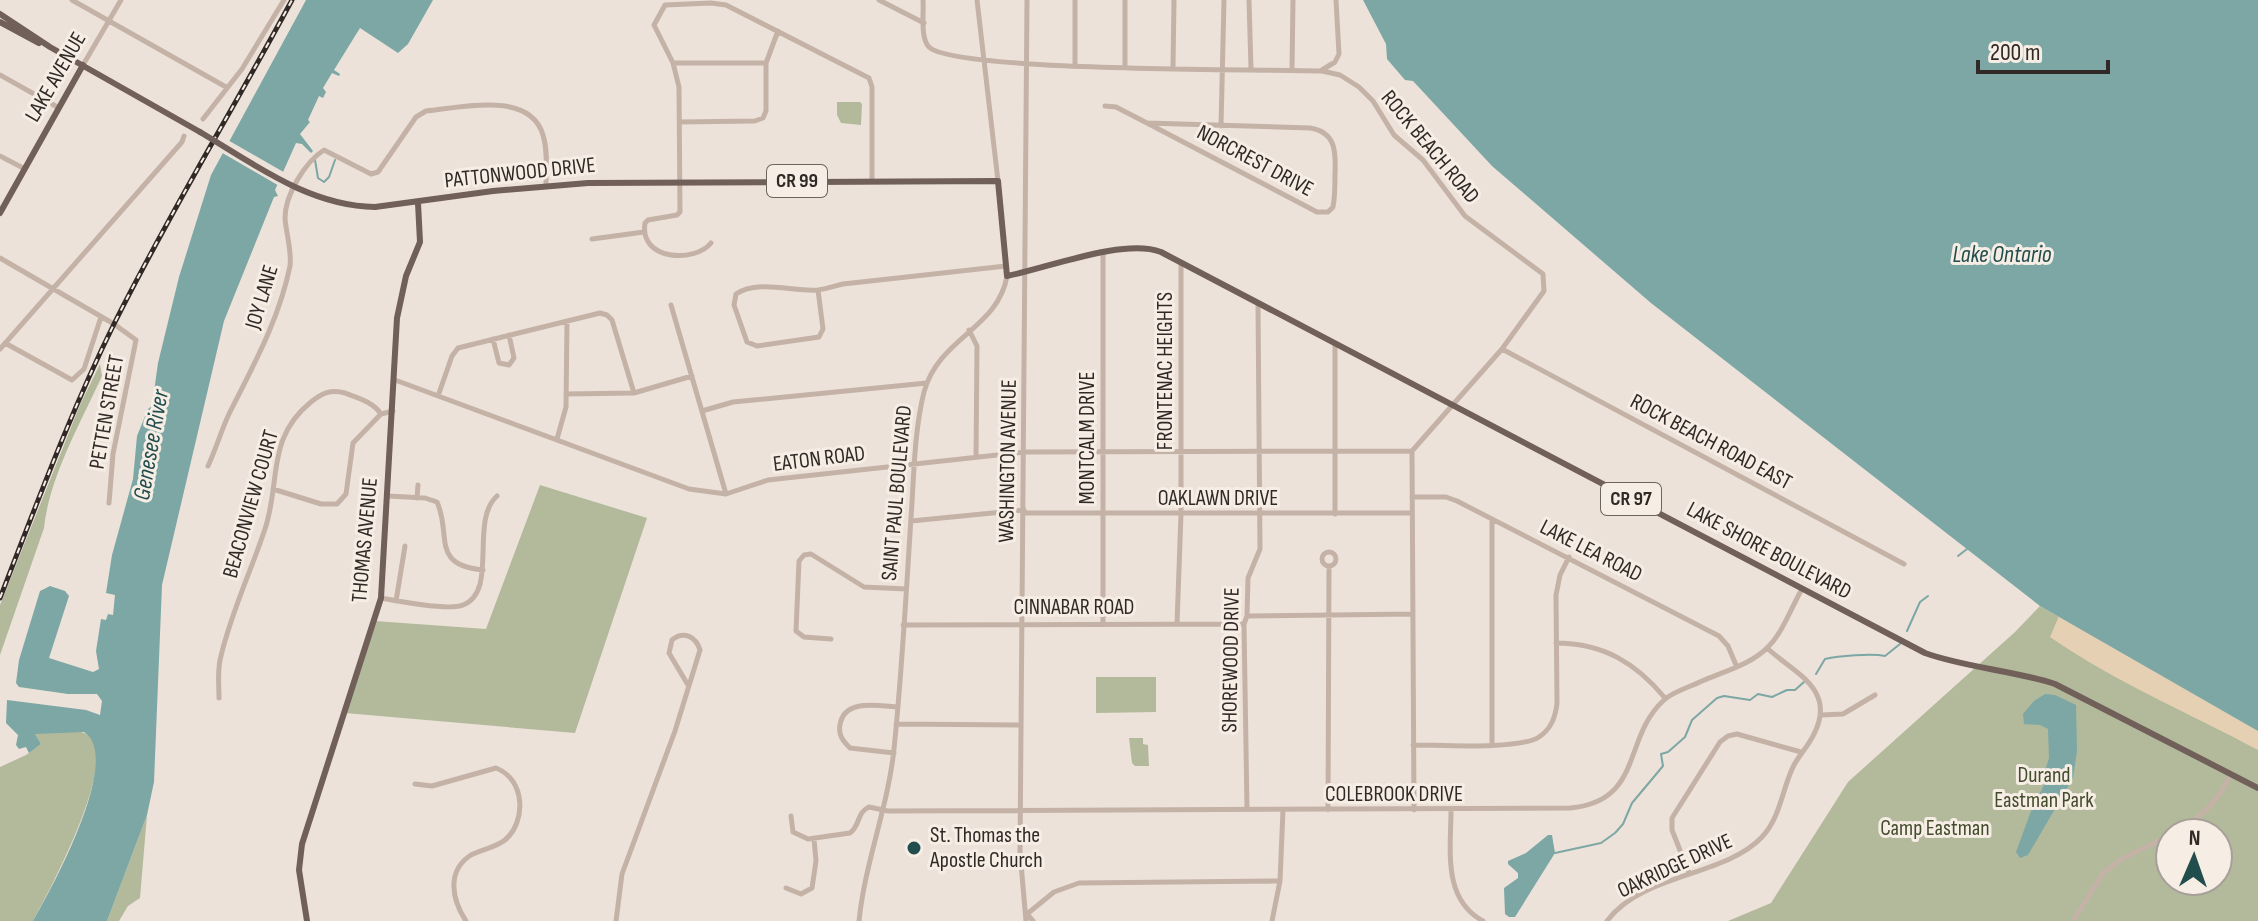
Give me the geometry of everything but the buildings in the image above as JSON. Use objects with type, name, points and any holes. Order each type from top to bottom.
[{"type":"main road","points":[[0,14],[50,47]]},
{"type":"main road","points":[[0,22],[50,47]]},
{"type":"main road","name":"PATTONWOOD DRIVE","points":[[50,47],[312,195],[342,205],[375,207],[418,203],[546,185],[680,181],[998,181]]},
{"type":"main road","name":"LAKE AVENUE","points":[[0,213],[83,65]]},
{"type":"main road","name":"SAINT PAUL BOULEVARD","points":[[998,181],[1007,276]]},
{"type":"main road","name":"THOMAS AVENUE","points":[[307,921],[299,870],[302,844],[381,598],[400,300],[420,242],[418,203]]},
{"type":"main road","name":"LAKE SHORE BOULEVARD","points":[[1007,276],[1103,253],[1143,247],[1161,252],[1925,653],[1949,662],[2055,684],[2258,788]]},
{"type":"street","points":[[72,0],[226,87]]},
{"type":"street","name":"LAKE AVENUE","points":[[83,65],[121,0]]},
{"type":"street","points":[[203,119],[242,69],[284,0]]},
{"type":"street","points":[[879,0],[924,23],[923,0]]},
{"type":"street","name":"SAINT PAUL BOULEVARD","points":[[977,0],[998,181]]},
{"type":"street","name":"WASHINGTON AVENUE","points":[[1026,917],[1021,871],[1020,810],[1027,0]]},
{"type":"street","points":[[1075,0],[1075,65]]},
{"type":"street","points":[[1125,0],[1125,66]]},
{"type":"street","points":[[1173,67],[1174,0]]},
{"type":"street","points":[[1221,126],[1224,0]]},
{"type":"street","points":[[1249,0],[1251,69]]},
{"type":"street","points":[[1292,70],[1293,0]]},
{"type":"street","points":[[1322,71],[1335,62],[1339,54],[1336,0]]},
{"type":"street","points":[[711,243],[701,251],[664,255],[654,250],[644,232],[648,220],[679,214],[679,87],[673,63],[654,25],[662,7],[667,4],[722,4],[866,76],[871,81],[872,181]]},
{"type":"street","name":"ROCK BEACH ROAD","points":[[924,23],[925,40],[929,47],[943,55],[986,62],[1322,71],[1340,75],[1359,87],[1373,101],[1394,135],[1423,160],[1462,213],[1543,274],[1544,291],[1502,349],[1412,451]]},
{"type":"street","points":[[680,122],[755,121],[763,118],[766,111],[766,63],[778,31]]},
{"type":"street","points":[[673,63],[766,63]]},
{"type":"street","points":[[0,75],[59,108]]},
{"type":"street","name":"JOY LANE","points":[[208,466],[227,417],[278,311],[291,263],[285,213],[293,189],[316,155],[324,150],[371,174],[378,172],[416,117],[426,111],[503,105],[524,112],[540,127],[546,149],[546,185]]},
{"type":"street","name":"NORCREST DRIVE","points":[[1105,106],[1116,107],[1317,212],[1328,212],[1333,207],[1335,149],[1323,131],[1310,128],[1147,123]]},
{"type":"street","points":[[0,349],[182,142],[184,136]]},
{"type":"street","points":[[0,156],[25,169]]},
{"type":"street","points":[[592,239],[644,232]]},
{"type":"street","name":"MONTCALM DRIVE","points":[[1103,253],[1103,623]]},
{"type":"street","name":"PETTEN STREET","points":[[0,258],[136,340],[113,454],[109,503]]},
{"type":"street","name":"FRONTENAC HEIGHTS","points":[[1177,624],[1181,514],[1181,263]]},
{"type":"street","points":[[818,290],[823,329],[819,337],[757,346],[747,342],[734,305],[739,292],[775,288],[818,290],[843,284],[1007,266]]},
{"type":"street","name":"SAINT PAUL BOULEVARD","points":[[859,921],[866,874],[894,753],[921,407],[927,383],[944,354],[993,309],[1002,294],[1007,276]]},
{"type":"street","name":"SHOREWOOD DRIVE","points":[[1247,809],[1244,624],[1248,578],[1259,558],[1260,549],[1258,304]]},
{"type":"street","points":[[671,305],[726,494]]},
{"type":"street","points":[[438,396],[456,350],[600,313],[610,317],[634,393]]},
{"type":"street","points":[[5,343],[72,380],[84,369],[101,317]]},
{"type":"street","points":[[557,439],[565,413],[567,321]]},
{"type":"street","points":[[969,330],[977,346],[976,457]]},
{"type":"street","points":[[493,339],[499,363],[509,365],[514,358],[509,335]]},
{"type":"street","points":[[1335,344],[1335,514]]},
{"type":"street","name":"ROCK BEACH ROAD EAST","points":[[1502,349],[1904,564]]},
{"type":"street","points":[[566,394],[634,393],[692,376]]},
{"type":"street","name":"EATON ROAD","points":[[395,380],[689,489],[726,494],[768,480],[1025,452],[1412,451]]},
{"type":"street","points":[[702,411],[733,402],[927,383]]},
{"type":"street","name":"BEACONVIEW COURT","points":[[219,698],[220,657],[265,528],[275,465],[284,435],[299,413],[328,392],[337,391],[370,403],[381,414]]},
{"type":"street","points":[[273,489],[326,505],[341,502],[346,494],[353,443],[381,414],[393,411]]},
{"type":"street","points":[[1412,451],[1414,810]]},
{"type":"street","points":[[417,498],[418,485]]},
{"type":"street","points":[[388,496],[434,500],[439,505],[442,540],[448,555],[464,566],[483,570]]},
{"type":"street","points":[[381,598],[461,606],[473,597],[483,570],[485,515],[497,496]]},
{"type":"street","name":"LAKE LEA ROAD","points":[[1412,497],[1454,499],[1569,557],[1719,636],[1728,646],[1736,665]]},
{"type":"street","name":"OAKLAWN DRIVE","points":[[911,521],[1024,511],[1412,513]]},
{"type":"street","points":[[1492,520],[1492,744]]},
{"type":"street","points":[[396,601],[405,546]]},
{"type":"street","points":[[831,639],[804,637],[796,631],[799,561],[804,555],[811,554],[864,587],[906,589]]},
{"type":"street","points":[[1413,745],[1532,740],[1551,725],[1557,704],[1556,588],[1569,557]]},
{"type":"street","points":[[1328,810],[1329,567]]},
{"type":"street","points":[[1556,643],[1591,646],[1616,655],[1639,670],[1665,698],[1767,648],[1802,589]]},
{"type":"street","points":[[1247,616],[1413,614]]},
{"type":"street","name":"CINNABAR ROAD","points":[[903,625],[1244,624]]},
{"type":"street","points":[[616,921],[622,874],[675,731],[700,650],[694,639],[681,635],[672,640],[669,653],[688,685]]},
{"type":"street","points":[[1767,648],[1813,687],[1820,701],[1821,715],[1843,714],[1875,695]]},
{"type":"street","name":"COLEBROOK DRIVE","points":[[882,810],[1570,808],[1604,799],[1623,780],[1648,721],[1665,698]]},
{"type":"street","points":[[894,753],[850,748],[842,738],[840,726],[844,715],[852,707],[898,707]]},
{"type":"street","name":"OAKRIDGE DRIVE","points":[[1607,921],[1630,900],[1745,851],[1763,836],[1773,821],[1801,752],[1814,736],[1821,715]]},
{"type":"street","points":[[896,724],[1021,725]]},
{"type":"street","points":[[1689,873],[1672,830],[1672,818],[1720,742],[1737,734],[1801,752]]},
{"type":"street","points":[[415,784],[432,786],[496,768],[507,775],[517,791],[519,817],[510,835],[498,845],[472,855],[457,872],[454,897],[466,921]]},
{"type":"street","points":[[2199,817],[2213,805],[2231,773]]},
{"type":"street","points":[[791,816],[793,832],[803,838],[814,839],[850,833],[866,808],[882,810]]},
{"type":"street","points":[[1272,921],[1280,881],[1283,810]]},
{"type":"street","points":[[1451,810],[1454,888],[1466,910],[1483,921]]},
{"type":"street","points":[[786,888],[801,894],[812,888],[816,861],[814,839]]},
{"type":"street","points":[[2073,921],[2103,873],[2122,859],[2154,843]]},
{"type":"street","points":[[1033,921],[1026,917],[1054,892],[1079,883],[1280,881]]},
{"type":"green space","points":[[837,102],[860,102],[861,125],[841,123],[837,115]]},
{"type":"green space","points":[[100,364],[102,376],[59,470],[44,528],[0,655],[0,605],[80,405]]},
{"type":"green space","points":[[540,485],[647,518],[575,733],[345,713],[375,621],[486,629]]},
{"type":"green space","name":"Durand Eastman Park","points":[[2040,606],[2258,731],[2258,921],[1728,921],[1771,903],[1848,782]]},
{"type":"green space","points":[[1096,677],[1156,677],[1156,712],[1096,713]]},
{"type":"green space","points":[[79,732],[91,737],[97,751],[88,799],[65,857],[33,921],[0,921],[0,767],[41,744],[34,733]]},
{"type":"green space","points":[[1129,738],[1143,738],[1143,744],[1148,745],[1149,766],[1135,766],[1132,763]]},
{"type":"green space","points":[[147,815],[140,898],[128,906],[119,921],[107,921]]},
{"type":"sand","points":[[2059,616],[2258,731],[2258,750],[2126,683],[2050,637]]},
{"type":"water","name":"Genesee River","points":[[306,0],[433,0],[408,44],[398,53],[360,28],[334,70],[339,76],[332,73],[323,88],[326,92],[323,98],[319,96],[308,120],[310,122],[300,134],[313,151],[311,153],[302,144],[296,143],[275,190],[278,196],[274,197],[224,321],[162,585],[154,782],[147,815],[107,921],[33,921],[80,824],[95,768],[94,746],[84,732],[35,734],[41,744],[29,753],[26,747],[19,749],[16,745],[18,735],[6,723],[7,700],[86,710],[100,715],[102,701],[97,694],[68,694],[19,687],[16,683],[19,660],[40,591],[50,586],[65,591],[69,596],[49,658],[93,672],[99,669],[96,651],[101,619],[106,620],[108,614],[113,615],[115,595],[106,593],[112,555],[133,479],[137,436],[152,406],[158,363],[179,277],[211,175]]},
{"type":"water","name":"Lake Ontario","points":[[1363,0],[2258,0],[2258,731],[2040,606],[1651,303],[1492,166],[1413,81],[1405,80],[1387,59],[1386,44]]},
{"type":"water","points":[[2045,694],[2055,695],[2076,705],[2077,751],[2073,778],[2028,855],[2020,858],[2016,852],[2047,779],[2045,771],[2049,758],[2048,729],[2024,724],[2023,714]]},
{"type":"water","points":[[1552,835],[1555,853],[1515,917],[1509,917],[1505,914],[1504,888],[1518,878],[1518,873],[1508,861],[1526,853]]},
{"type":"pier","points":[[226,139],[287,174],[281,187],[219,151]]},
{"type":"waterway","points":[[315,160],[318,178],[324,182],[335,160]]},
{"type":"waterway","points":[[1958,556],[1967,549]]},
{"type":"waterway","points":[[1907,631],[1920,602],[1928,596]]},
{"type":"waterway","points":[[1816,674],[1825,659],[1855,655],[1885,656],[1900,644]]},
{"type":"waterway","points":[[1555,853],[1601,843],[1615,833],[1623,824],[1632,803],[1663,766],[1661,754],[1668,752],[1685,737],[1692,720],[1717,698],[1724,696],[1750,700],[1758,694],[1772,697],[1795,690],[1804,682]]},
{"type":"railway","points":[[0,598],[68,426],[114,324],[292,0]]},
{"type":"place","name":"St. Thomas the Apostle Church","points":[[914,848]]},
{"type":"park label","name":"Camp Eastman","points":[[1935,828]]}]
